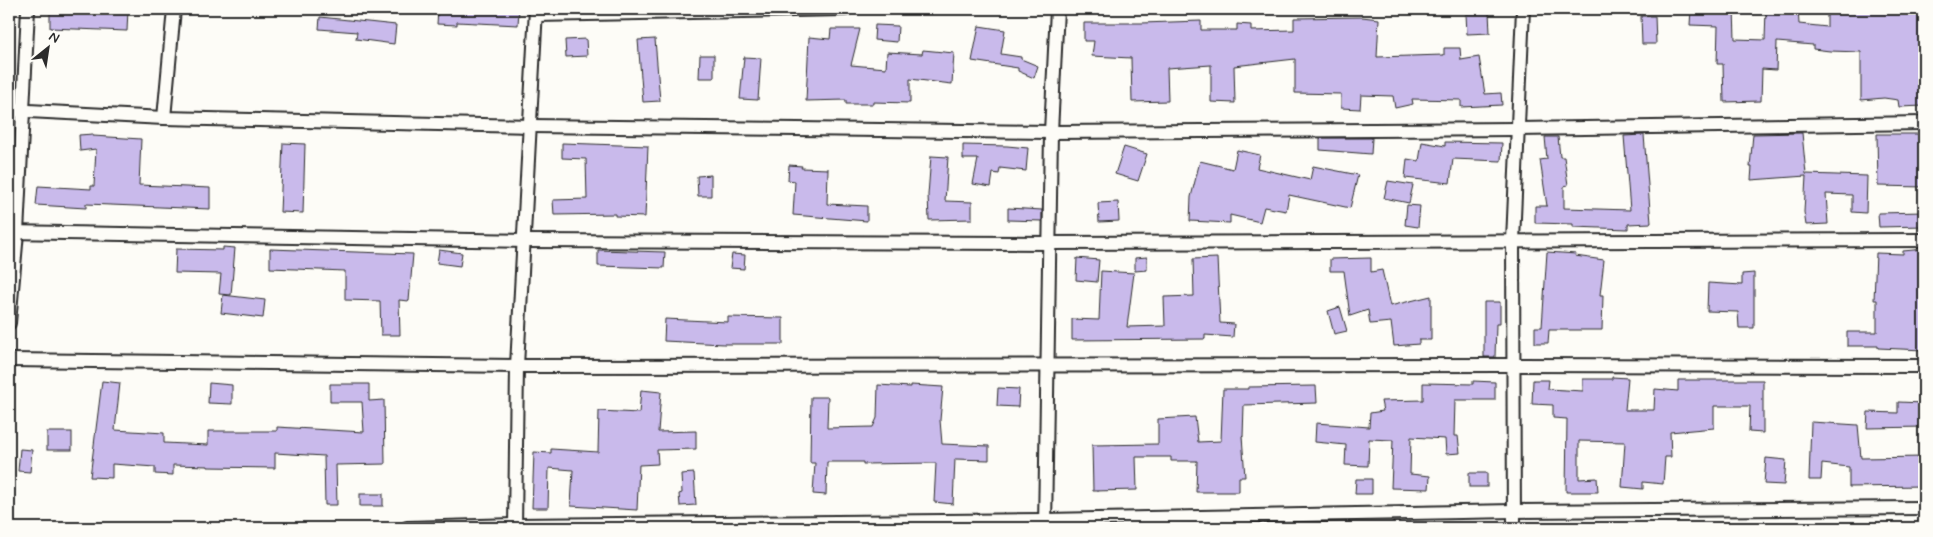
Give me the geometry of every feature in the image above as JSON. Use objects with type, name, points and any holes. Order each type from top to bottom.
[{"type":"street","points":[[9,324],[13,233],[24,110],[28,9]]},
{"type":"street","points":[[164,118],[174,9]]},
{"type":"street","points":[[515,527],[516,366],[536,12],[846,9]]},
{"type":"street","points":[[1046,524],[1051,132],[1057,9]]},
{"type":"street","points":[[1514,528],[1513,241],[1523,9]]},
{"type":"street","points":[[9,110],[164,118],[531,126],[1051,132],[1517,129],[1924,123]]},
{"type":"street","points":[[13,233],[524,241],[1049,243],[1924,240]]},
{"type":"street","points":[[9,360],[516,366],[1924,366]]},
{"type":"street","points":[[407,528],[1046,524],[1514,510],[1924,508]]},
{"type":"building","points":[[105,9],[128,9],[127,31],[50,28],[50,10],[105,12]]},
{"type":"building","points":[[438,9],[519,9],[518,25],[457,22],[457,25],[437,24]]},
{"type":"building","points":[[1691,9],[1734,9],[1735,39],[1765,40],[1766,9],[1798,9],[1799,24],[1827,27],[1827,9],[1924,9],[1924,106],[1899,107],[1898,100],[1884,98],[1861,100],[1861,52],[1813,49],[1813,45],[1777,42],[1776,70],[1762,69],[1761,101],[1724,102],[1723,64],[1717,64],[1718,26],[1690,25]]},
{"type":"building","points":[[1489,12],[1490,33],[1467,34],[1466,14]]},
{"type":"building","points":[[1641,16],[1655,16],[1656,44],[1642,44]]},
{"type":"building","points":[[320,17],[396,25],[394,44],[356,39],[357,32],[319,29]]},
{"type":"building","points":[[1362,17],[1379,19],[1377,57],[1444,55],[1444,48],[1460,48],[1461,60],[1479,57],[1485,94],[1501,93],[1502,105],[1461,107],[1461,100],[1412,99],[1413,104],[1395,108],[1393,96],[1361,95],[1360,109],[1341,108],[1341,94],[1295,93],[1295,59],[1234,66],[1235,103],[1211,102],[1211,65],[1167,68],[1168,101],[1132,102],[1131,58],[1092,56],[1094,41],[1084,41],[1084,23],[1201,21],[1201,30],[1237,30],[1237,24],[1251,25],[1251,31],[1294,30],[1294,18]]},
{"type":"building","points":[[875,25],[898,26],[897,42],[874,40]]},
{"type":"building","points":[[979,26],[1005,30],[1001,54],[1021,57],[1021,59],[1038,66],[1034,78],[1018,71],[1018,68],[972,61]]},
{"type":"building","points":[[831,29],[860,29],[851,65],[886,68],[887,52],[922,54],[923,50],[954,53],[952,84],[910,79],[910,103],[873,102],[873,104],[846,104],[846,100],[806,101],[809,37],[830,39]]},
{"type":"building","points":[[586,39],[587,56],[566,57],[565,40]]},
{"type":"building","points":[[655,39],[660,101],[643,102],[638,40]]},
{"type":"building","points":[[700,55],[714,55],[714,78],[699,78]]},
{"type":"building","points":[[744,57],[761,58],[758,100],[740,99]]},
{"type":"building","points":[[1802,133],[1806,174],[1867,176],[1866,213],[1852,212],[1852,195],[1826,194],[1828,224],[1806,225],[1804,212],[1806,176],[1751,180],[1752,167],[1750,167],[1753,134]]},
{"type":"building","points":[[93,134],[93,136],[141,139],[139,185],[210,188],[210,209],[86,204],[86,208],[36,205],[38,186],[91,189],[91,186],[94,186],[96,149],[80,151],[79,135]]},
{"type":"building","points":[[1877,134],[1924,134],[1924,187],[1878,186]]},
{"type":"building","points":[[1644,135],[1651,223],[1628,224],[1628,229],[1573,227],[1573,224],[1535,223],[1535,206],[1547,206],[1540,160],[1547,159],[1545,137],[1558,137],[1560,157],[1564,157],[1568,185],[1564,186],[1564,208],[1630,210],[1624,136]]},
{"type":"building","points":[[1320,138],[1372,138],[1371,154],[1320,150]]},
{"type":"building","points":[[1422,142],[1445,146],[1445,142],[1502,143],[1501,161],[1453,159],[1450,183],[1405,178],[1407,159],[1419,161]]},
{"type":"building","points":[[283,143],[305,144],[303,213],[280,212]]},
{"type":"building","points":[[562,143],[648,146],[645,217],[615,216],[615,214],[554,215],[553,200],[587,199],[586,159],[562,158]]},
{"type":"building","points":[[963,145],[1028,148],[1026,171],[1000,168],[999,174],[993,173],[991,187],[973,184],[978,159],[963,159]]},
{"type":"building","points":[[1124,147],[1147,154],[1138,181],[1115,174]]},
{"type":"building","points":[[1237,150],[1260,155],[1257,168],[1310,180],[1313,166],[1358,175],[1350,208],[1289,195],[1286,211],[1264,207],[1260,222],[1230,215],[1230,223],[1190,221],[1191,197],[1200,161],[1233,169]]},
{"type":"building","points":[[931,156],[948,157],[945,201],[972,202],[972,219],[929,220],[928,195]]},
{"type":"building","points":[[789,165],[802,166],[801,168],[828,169],[827,204],[867,206],[867,221],[793,215],[795,181],[788,180]]},
{"type":"building","points":[[711,175],[711,196],[698,196],[697,176]]},
{"type":"building","points":[[1388,181],[1413,185],[1409,203],[1384,198]]},
{"type":"building","points":[[1118,202],[1119,221],[1099,222],[1098,203]]},
{"type":"building","points":[[1407,205],[1420,206],[1418,227],[1405,225]]},
{"type":"building","points":[[1008,208],[1042,210],[1042,221],[1008,220]]},
{"type":"building","points":[[1924,212],[1924,226],[1879,227],[1878,213]]},
{"type":"building","points":[[223,247],[235,248],[231,295],[219,294],[221,274],[175,273],[176,249],[223,250]]},
{"type":"building","points":[[270,249],[413,254],[409,301],[399,300],[400,335],[381,335],[380,301],[345,300],[345,271],[270,268]]},
{"type":"building","points":[[1924,249],[1924,350],[1878,348],[1878,346],[1847,346],[1847,332],[1877,332],[1877,300],[1874,300],[1876,253],[1903,254],[1903,251]]},
{"type":"building","points":[[439,250],[462,253],[460,266],[437,263]]},
{"type":"building","points":[[598,250],[665,252],[664,268],[598,266]]},
{"type":"building","points":[[1547,252],[1576,254],[1575,256],[1604,260],[1600,295],[1603,295],[1602,330],[1549,330],[1548,343],[1535,343],[1535,327],[1542,327]]},
{"type":"building","points":[[732,254],[745,255],[744,269],[730,268]]},
{"type":"building","points":[[1147,257],[1147,270],[1135,271],[1135,258]]},
{"type":"building","points":[[1077,258],[1099,260],[1097,282],[1076,280]]},
{"type":"building","points":[[1217,258],[1220,323],[1234,324],[1233,337],[1205,335],[1205,339],[1072,340],[1072,319],[1099,320],[1101,271],[1134,273],[1127,327],[1165,326],[1164,297],[1194,296],[1193,259]]},
{"type":"building","points":[[1371,258],[1371,272],[1382,270],[1390,306],[1431,296],[1431,340],[1419,340],[1419,344],[1394,346],[1391,322],[1370,324],[1368,310],[1350,316],[1344,271],[1330,271],[1330,259]]},
{"type":"building","points":[[1754,273],[1754,328],[1739,328],[1738,312],[1707,311],[1708,283],[1742,285],[1742,274]]},
{"type":"building","points":[[223,295],[265,300],[263,318],[221,313]]},
{"type":"building","points":[[1484,302],[1500,302],[1500,324],[1496,324],[1495,357],[1484,357]]},
{"type":"building","points":[[1340,307],[1347,331],[1334,334],[1328,311]]},
{"type":"building","points":[[728,317],[783,318],[783,344],[664,341],[665,319],[728,322]]},
{"type":"building","points":[[1612,377],[1628,378],[1625,410],[1654,410],[1655,389],[1678,391],[1678,380],[1763,380],[1763,433],[1749,432],[1750,406],[1714,406],[1714,428],[1670,432],[1671,457],[1665,457],[1663,484],[1643,482],[1643,489],[1622,487],[1625,442],[1579,441],[1579,479],[1597,478],[1598,492],[1566,492],[1567,419],[1553,418],[1553,405],[1532,404],[1533,380],[1549,380],[1548,389],[1583,391],[1583,379],[1612,379]]},
{"type":"building","points":[[102,381],[120,383],[115,430],[164,433],[164,443],[208,445],[208,431],[277,431],[277,427],[364,432],[362,402],[330,402],[330,384],[369,384],[369,401],[384,400],[385,464],[336,465],[337,505],[325,505],[324,456],[275,453],[275,468],[173,465],[173,475],[155,474],[155,467],[112,464],[112,478],[90,477]]},
{"type":"building","points":[[1473,381],[1495,382],[1495,400],[1455,400],[1454,436],[1458,436],[1460,453],[1446,454],[1445,439],[1411,437],[1410,474],[1430,476],[1429,489],[1391,488],[1393,440],[1369,439],[1368,466],[1345,465],[1346,445],[1315,442],[1316,423],[1369,427],[1370,413],[1383,411],[1381,401],[1423,400],[1423,383],[1473,384]]},
{"type":"building","points":[[209,383],[232,385],[232,404],[208,403]]},
{"type":"building","points":[[878,385],[943,387],[940,420],[942,444],[989,446],[989,460],[955,459],[953,504],[934,502],[936,463],[863,464],[863,462],[827,462],[826,495],[813,494],[815,463],[810,463],[811,397],[828,397],[827,428],[873,427],[877,418]]},
{"type":"building","points":[[1316,386],[1317,403],[1244,405],[1242,436],[1245,477],[1239,477],[1239,492],[1196,492],[1197,461],[1171,461],[1171,457],[1136,457],[1137,490],[1093,491],[1092,445],[1158,444],[1158,419],[1195,417],[1198,442],[1221,441],[1223,389]]},
{"type":"building","points":[[998,388],[1019,389],[1018,407],[997,406]]},
{"type":"building","points":[[641,390],[661,392],[658,432],[696,431],[696,449],[657,450],[658,464],[639,465],[637,510],[571,506],[573,470],[549,468],[548,508],[532,508],[534,452],[551,453],[551,449],[598,452],[599,411],[639,413]]},
{"type":"building","points":[[1898,402],[1924,403],[1924,427],[1867,428],[1868,412],[1898,413]]},
{"type":"building","points":[[1811,422],[1858,425],[1861,458],[1924,457],[1924,486],[1849,487],[1849,467],[1822,464],[1821,480],[1809,480]]},
{"type":"building","points":[[47,432],[72,432],[72,450],[47,450]]},
{"type":"building","points":[[20,449],[32,450],[30,472],[18,471]]},
{"type":"building","points":[[1766,458],[1786,460],[1784,485],[1764,484]]},
{"type":"building","points":[[694,473],[696,505],[680,506],[679,494],[682,493],[681,474]]},
{"type":"building","points":[[1469,473],[1487,473],[1487,487],[1469,487]]},
{"type":"building","points":[[1356,479],[1372,479],[1372,494],[1355,494]]},
{"type":"building","points":[[360,494],[383,494],[383,506],[360,506]]}]
